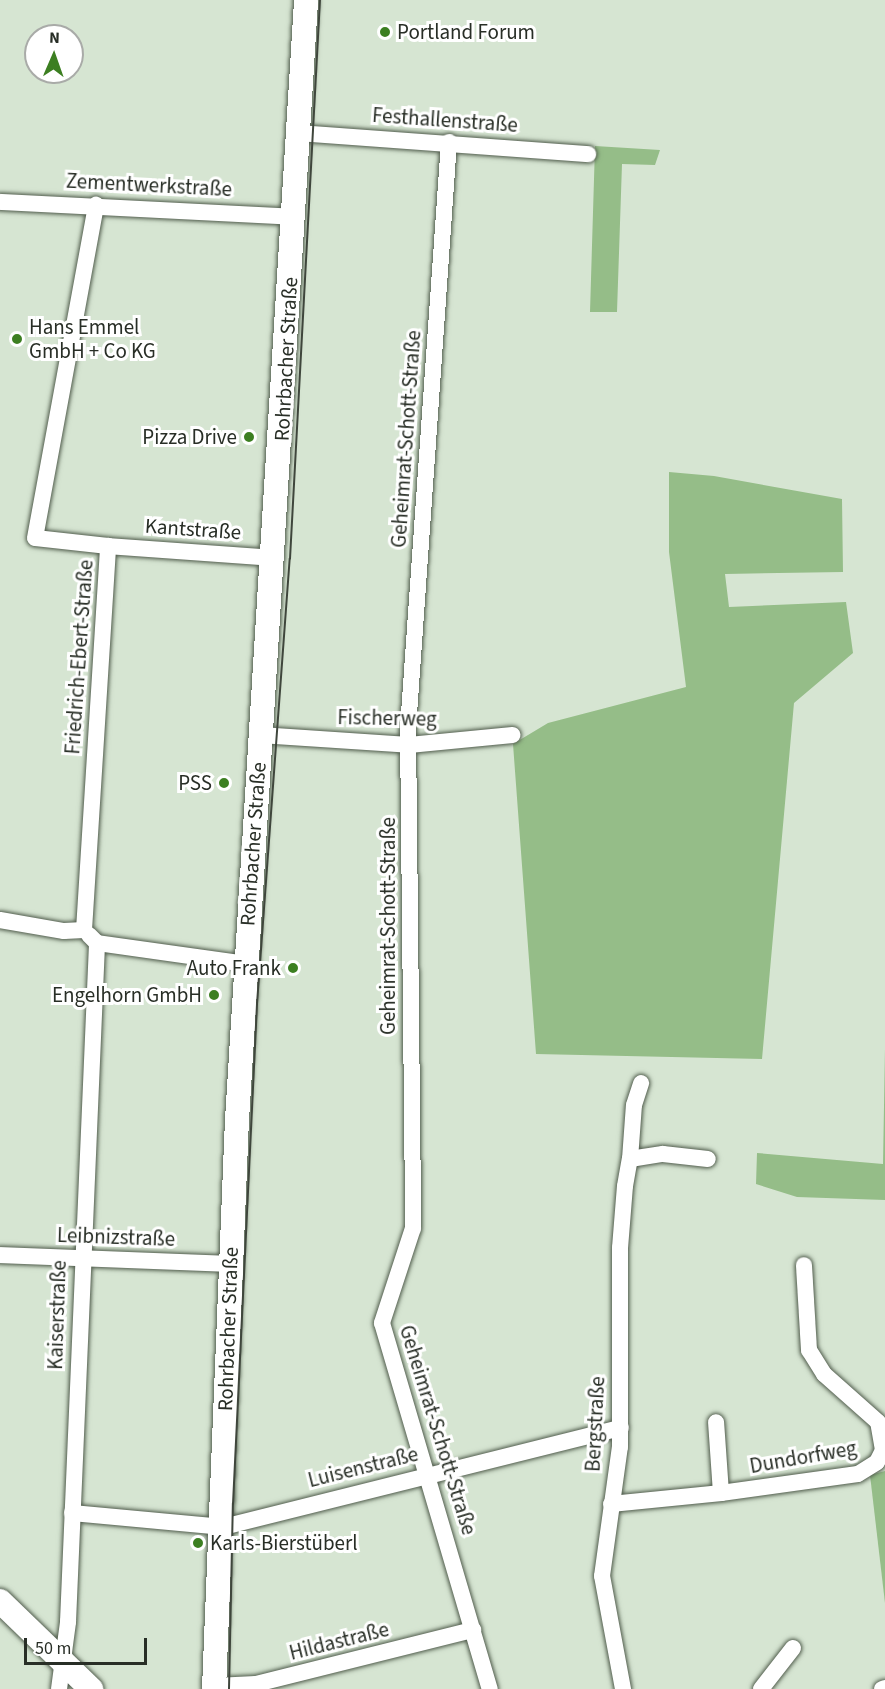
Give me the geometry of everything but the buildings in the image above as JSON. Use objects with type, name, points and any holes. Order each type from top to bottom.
[{"type":"main road","name":"Rohrbacher Straße","points":[[215,1688],[223,1527],[230,1264],[246,964],[274,558],[306,0]]},
{"type":"main road","points":[[0,1601],[91,1689]]},
{"type":"street","name":"Festhallenstraße","points":[[299,133],[449,142],[588,154]]},
{"type":"street","name":"Geheimrat-Schott-Straße","points":[[449,142],[409,745],[413,1228],[382,1323],[490,1689]]},
{"type":"street","name":"Zementwerkstraße","points":[[0,202],[96,205],[295,217]]},
{"type":"street","name":"Friedrich-Ebert-Straße","points":[[84,930],[108,546],[35,538],[96,205]]},
{"type":"street","name":"Kantstraße","points":[[108,546],[274,558]]},
{"type":"street","name":"Fischerweg","points":[[260,735],[409,745],[513,735]]},
{"type":"street","points":[[0,920],[64,931],[84,930],[97,943],[246,964]]},
{"type":"street","name":"Kaiserstraße","points":[[59,1689],[64,1661],[72,1513],[97,943]]},
{"type":"street","name":"Bergstraße","points":[[622,1689],[602,1576],[621,1428],[620,1248],[634,1105],[641,1083]]},
{"type":"street","points":[[630,1159],[663,1154],[708,1159]]},
{"type":"street","name":"Leibnizstraße","points":[[0,1256],[230,1264]]},
{"type":"street","name":"Dundorfweg","points":[[611,1504],[722,1493],[858,1474],[877,1462],[883,1450],[884,1437],[878,1422],[833,1383],[813,1359],[806,1333],[804,1265]]},
{"type":"street","name":"Dundorfweg","points":[[716,1422],[722,1493]]},
{"type":"street","name":"Luisenstraße","points":[[72,1513],[223,1527],[426,1474],[621,1428]]},
{"type":"street","name":"Hildastraße","points":[[215,1688],[256,1684],[473,1630]]},
{"type":"street","points":[[761,1689],[793,1648]]},
{"type":"green space","points":[[595,146],[660,150],[655,165],[622,164],[617,312],[590,312]]},
{"type":"green space","points":[[669,472],[714,476],[842,499],[843,572],[725,574],[729,607],[846,602],[853,653],[794,703],[762,1059],[536,1054],[513,744],[548,723],[686,687],[669,552]]},
{"type":"green space","points":[[885,1048],[885,1200],[797,1197],[756,1184],[757,1153],[883,1164]]},
{"type":"green space","points":[[885,1471],[885,1603],[870,1475]]},
{"type":"tram line","points":[[229,1689],[233,1504],[257,1004],[290,559],[320,0]]},
{"type":"place","name":"Portland Forum","points":[[385,32]]},
{"type":"place","name":"Hans Emmel GmbH + Co KG","points":[[17,339]]},
{"type":"place","name":"Pizza Drive","points":[[249,437]]},
{"type":"place","name":"PSS","points":[[224,783]]},
{"type":"place","name":"Auto Frank","points":[[293,968]]},
{"type":"place","name":"Engelhorn GmbH","points":[[214,995]]},
{"type":"place","name":"Karls-Bierstüberl","points":[[198,1543]]}]
